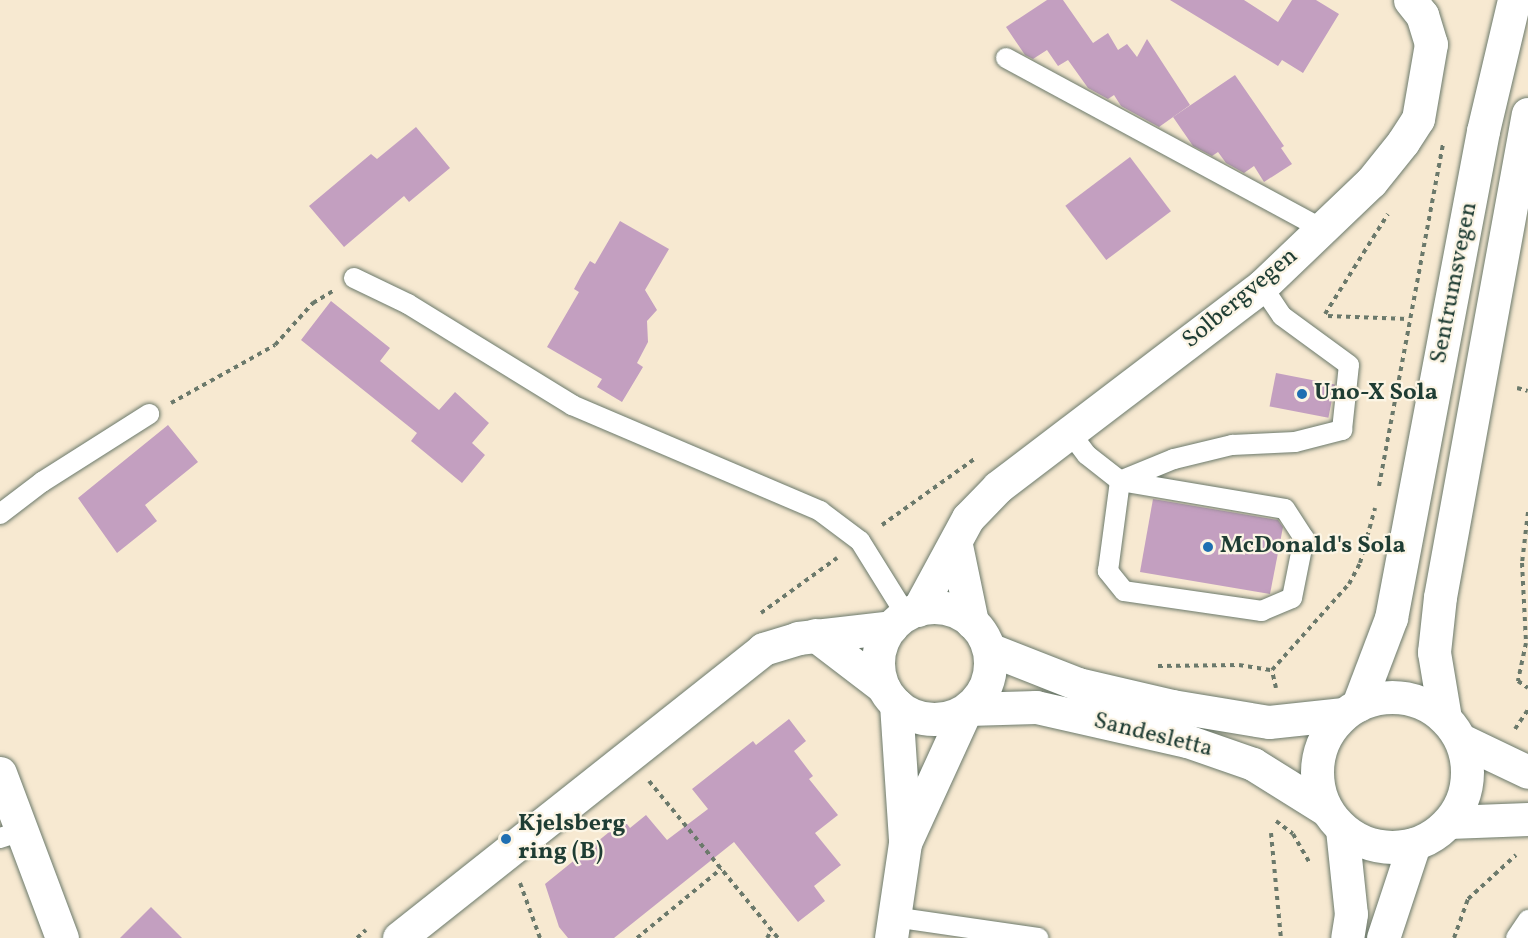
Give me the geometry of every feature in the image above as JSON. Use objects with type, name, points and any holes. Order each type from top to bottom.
[{"type":"street","name":"Solbergvegen","points":[[905,617],[956,545],[968,518],[998,487],[1071,434],[1262,286],[1371,182],[1418,119],[1431,44],[1422,15],[1410,0]]},
{"type":"street","name":"Sentrumsvegen","points":[[1347,938],[1350,914],[1334,819],[1318,789],[1320,747],[1329,729],[1351,709],[1391,618],[1484,131],[1514,0]]},
{"type":"street","name":"Sentrumsvegen","points":[[1449,822],[1467,783],[1467,761],[1453,729],[1434,652],[1440,597],[1528,114]]},
{"type":"street","points":[[905,843],[967,709],[983,692],[990,672],[989,649],[972,622],[956,545]]},
{"type":"street","points":[[399,938],[736,667],[763,649],[905,617],[937,607],[956,611],[972,622]]},
{"type":"street","points":[[893,928],[905,843],[890,696],[878,657],[905,617]]},
{"type":"street","name":"Sandesletta","points":[[814,636],[918,717],[943,719],[967,709],[1036,707],[1187,741],[1253,764],[1334,819]]},
{"type":"street","name":"Sandesletta","points":[[989,649],[1078,684],[1172,706],[1269,722],[1351,709]]},
{"type":"street","points":[[1351,709],[1380,697],[1404,697],[1426,705],[1453,729],[1528,772]]},
{"type":"street","points":[[0,773],[11,835],[62,938]]},
{"type":"street","points":[[1334,819],[1372,844],[1389,848],[1414,844],[1449,822],[1528,819]]},
{"type":"street","points":[[1383,938],[1414,844]]},
{"type":"lane","points":[[1006,58],[1322,230]]},
{"type":"lane","points":[[354,278],[408,304],[572,405],[820,511],[860,541],[905,617]]},
{"type":"lane","points":[[1120,481],[1174,459],[1232,444],[1295,442],[1342,430],[1349,365],[1282,315],[1262,286]]},
{"type":"lane","points":[[0,514],[42,482],[149,414]]},
{"type":"lane","points":[[1071,434],[1086,455],[1120,481],[1285,508],[1304,538],[1292,598],[1262,611],[1124,591],[1108,571],[1120,481]]},
{"type":"lane","points":[[1516,938],[1528,920]]},
{"type":"lane","points":[[893,928],[1038,938]]},
{"type":"path","points":[[1278,700],[1272,670],[1349,584],[1360,563],[1375,507],[1444,140],[1437,147]]},
{"type":"path","points":[[1324,315],[1395,203]]},
{"type":"path","points":[[149,414],[275,345],[313,303],[354,278]]},
{"type":"path","points":[[1517,388],[1528,391]]},
{"type":"path","points":[[756,616],[985,452]]},
{"type":"path","points":[[1528,512],[1522,563],[1526,643],[1518,681],[1528,687]]},
{"type":"path","points":[[1515,730],[1528,710]]},
{"type":"path","points":[[644,774],[778,938]]},
{"type":"path","points":[[1274,820],[1293,834],[1316,873]]},
{"type":"path","points":[[1271,833],[1281,938]]},
{"type":"path","points":[[1454,938],[1468,899],[1511,856],[1519,854]]},
{"type":"path","points":[[637,938],[721,869]]},
{"type":"path","points":[[516,871],[540,938]]},
{"type":"path","points":[[766,938],[772,930]]},
{"type":"building","points":[[1047,0],[1063,0],[1093,43],[1108,33],[1118,50],[1127,44],[1137,57],[1147,39],[1190,105],[1159,127],[1121,106],[1114,95],[1108,99],[1088,88],[1068,60],[1058,66],[1047,50],[1033,59],[1025,55],[1006,27]]},
{"type":"building","points":[[1170,0],[1244,0],[1278,22],[1292,0],[1316,0],[1339,14],[1303,73],[1282,60],[1278,66]]},
{"type":"building","points":[[1235,75],[1284,146],[1281,148],[1292,164],[1264,182],[1254,166],[1244,173],[1226,163],[1218,152],[1212,156],[1193,146],[1173,117]]},
{"type":"building","points":[[416,127],[450,168],[409,202],[404,196],[344,247],[309,206],[371,154],[377,159]]},
{"type":"building","points":[[1130,157],[1171,211],[1106,260],[1065,206]]},
{"type":"building","points":[[620,221],[669,249],[645,290],[657,310],[647,321],[648,342],[637,363],[643,367],[622,402],[597,387],[602,379],[547,347],[579,292],[574,289],[581,276],[590,261],[595,264]]},
{"type":"building","points":[[331,301],[390,348],[380,361],[439,410],[455,392],[489,423],[472,443],[485,455],[462,483],[411,441],[417,433],[301,340]]},
{"type":"building","points":[[1276,373],[1335,384],[1328,418],[1270,406]]},
{"type":"building","points":[[168,425],[198,462],[145,505],[157,521],[117,553],[78,498]]},
{"type":"building","points":[[1153,499],[1278,520],[1283,527],[1270,594],[1140,572]]},
{"type":"building","points":[[789,719],[806,741],[794,751],[813,776],[809,779],[838,815],[815,833],[841,865],[814,886],[825,901],[798,922],[734,842],[614,938],[568,938],[559,927],[545,884],[624,820],[630,828],[646,815],[667,840],[708,809],[692,789],[753,741],[756,745]]},
{"type":"building","points":[[151,907],[182,938],[120,938]]},
{"type":"place","name":"Uno-X Sola","points":[[1302,394]]},
{"type":"place","name":"McDonald's Sola","points":[[1208,547]]},
{"type":"place","name":"Kjelsberg ring (B)","points":[[506,839]]}]
